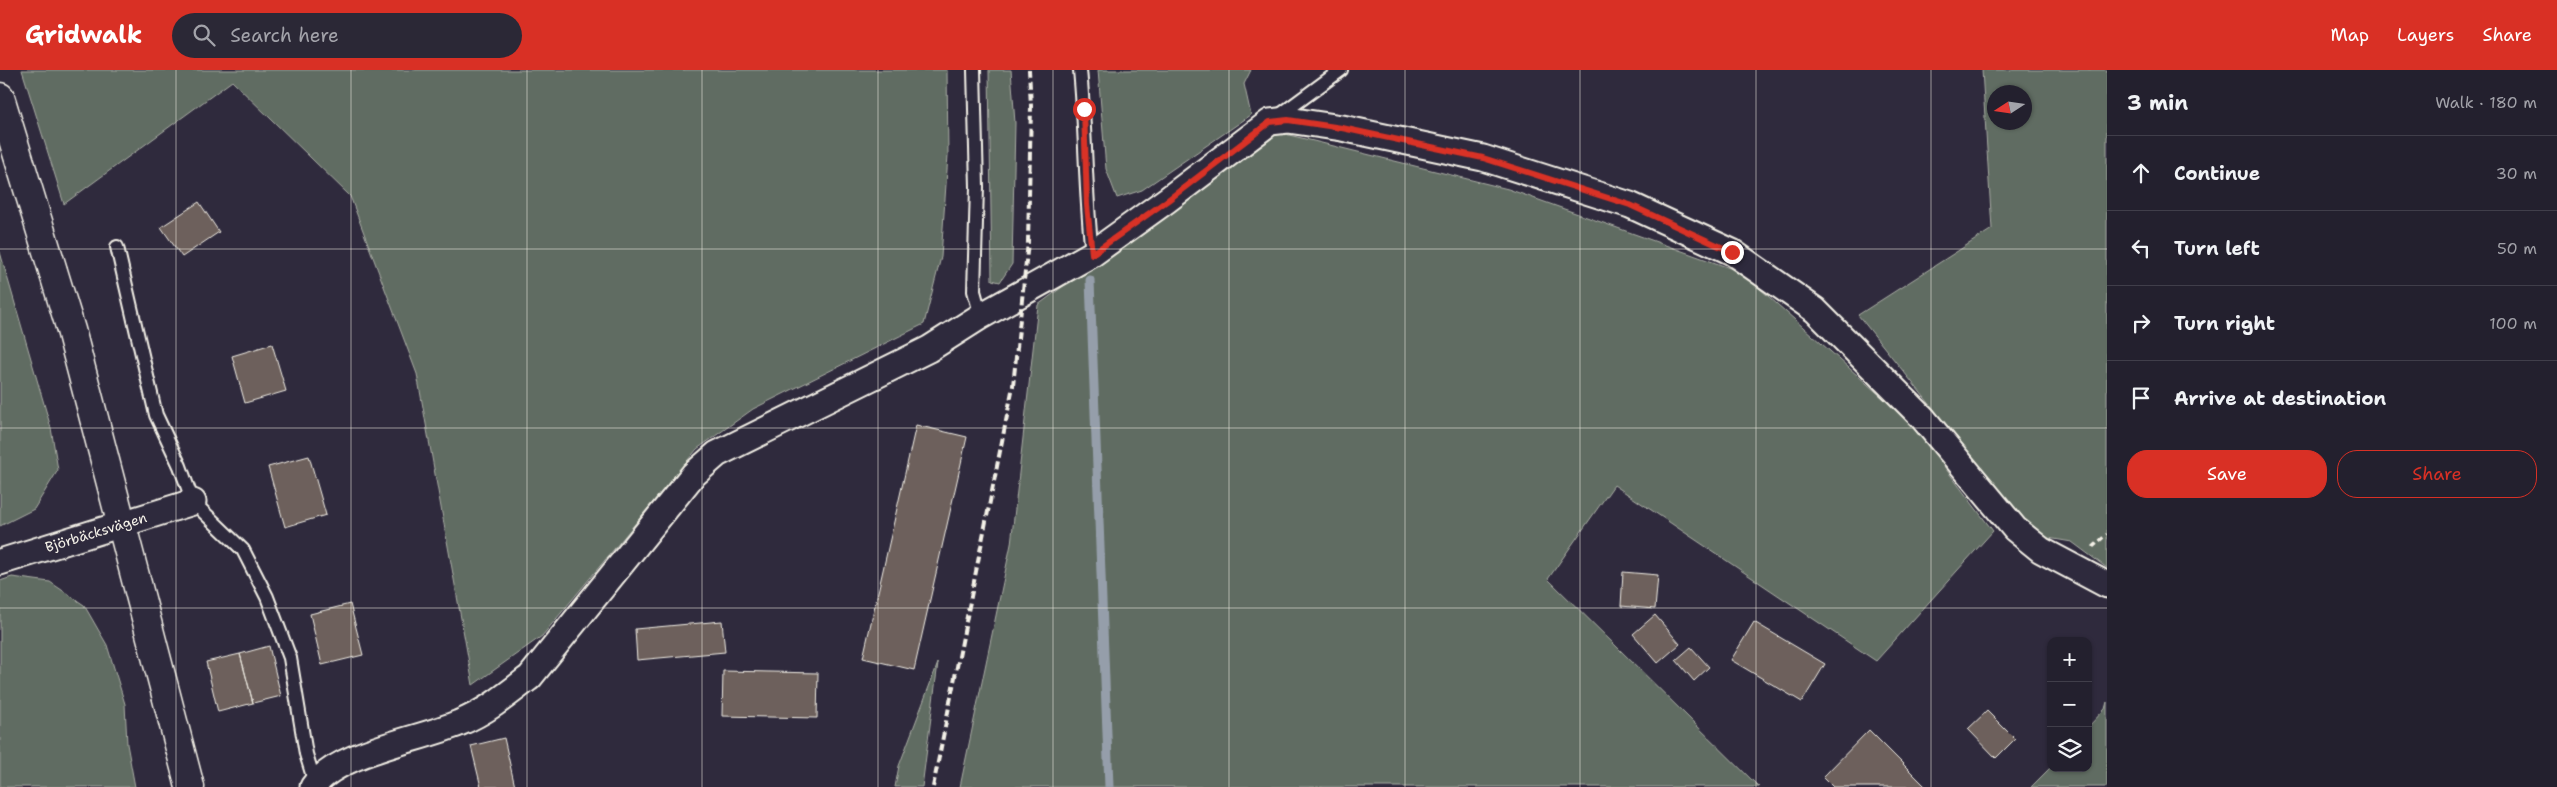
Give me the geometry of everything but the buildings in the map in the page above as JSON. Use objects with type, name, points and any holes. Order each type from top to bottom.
[{"type":"street","points":[[0,96],[71,330],[190,787]]},
{"type":"street","points":[[314,785],[339,764],[459,723],[497,704],[530,677],[693,475],[717,454],[912,358],[981,316],[1092,254],[1168,200],[1270,122],[1288,120],[1342,128],[1483,158],[1630,205],[1732,252],[1815,310],[1922,417],[2015,529],[2041,550],[2107,585]]},
{"type":"street","name":"Björbäcksvägen","points":[[0,562],[193,502]]},
{"type":"lane","points":[[974,70],[977,187],[974,291],[981,316]]},
{"type":"lane","points":[[1080,70],[1092,254]]},
{"type":"lane","points":[[1270,122],[1341,70]]},
{"type":"lane","points":[[117,246],[156,416],[180,466],[193,502],[243,550],[267,597],[290,658],[306,754],[314,785]]},
{"type":"shaded area","points":[[22,70],[947,70],[948,155],[941,257],[924,324],[753,409],[697,449],[542,636],[473,685],[417,374],[350,196],[232,81],[64,204]]},
{"type":"shaded area","points":[[989,70],[1011,70],[1015,123],[1012,264],[1000,282],[992,280]]},
{"type":"shaded area","points":[[1098,70],[1251,70],[1244,84],[1251,115],[1142,190],[1117,198],[1106,169]]},
{"type":"shaded area","points":[[1982,70],[2107,70],[2107,568],[2072,542],[2042,537],[2020,516],[1858,315],[1992,229]]},
{"type":"shaded area","points":[[1281,133],[1508,189],[1741,272],[1911,423],[1993,531],[1876,661],[1614,485],[1548,579],[1759,787],[960,787],[1011,544],[1038,305],[1263,138]]},
{"type":"shaded area","points":[[0,252],[51,428],[58,470],[34,509],[0,526]]},
{"type":"shaded area","points":[[12,577],[50,582],[84,605],[107,645],[125,704],[127,744],[135,787],[0,787],[0,581]]},
{"type":"shaded area","points":[[938,663],[922,787],[895,787],[899,766]]},
{"type":"shaded area","points":[[2107,702],[2107,787],[2031,787],[2047,771],[2092,772],[2092,723],[2105,709]]},
{"type":"waterway","points":[[1090,280],[1109,787]]},
{"type":"railway","points":[[933,787],[1013,386],[1028,242],[1031,106],[1029,70]]},
{"type":"route","points":[[1084,109],[1087,205],[1092,254],[1168,200],[1270,122],[1288,120],[1342,128],[1483,158],[1630,205],[1732,252]]}]
